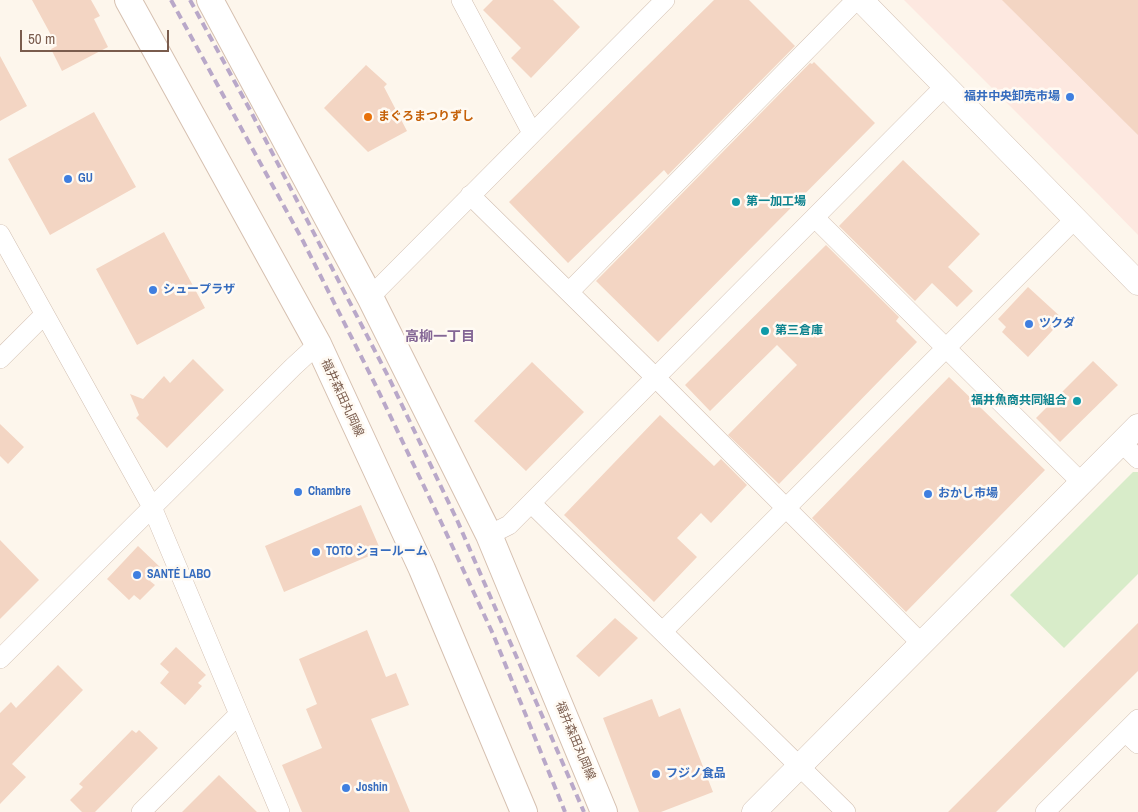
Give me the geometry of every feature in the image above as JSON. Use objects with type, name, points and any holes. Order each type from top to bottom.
[{"type":"main road","name":"福井森田丸岡線","points":[[128,0],[318,344],[422,569],[524,812]]},
{"type":"main road","name":"福井森田丸岡線","points":[[210,0],[370,297],[489,535],[604,812]]},
{"type":"street","points":[[461,0],[532,133]]},
{"type":"street","points":[[370,297],[665,0]]},
{"type":"street","points":[[569,292],[856,0]]},
{"type":"street","points":[[861,0],[1138,283]]},
{"type":"street","points":[[489,535],[509,525],[945,86]]},
{"type":"street","points":[[470,195],[921,643]]},
{"type":"street","points":[[815,218],[1082,483]]},
{"type":"street","points":[[663,631],[1076,218]]},
{"type":"street","points":[[0,234],[152,508],[280,812]]},
{"type":"street","points":[[0,359],[44,315]]},
{"type":"street","points":[[0,659],[318,344]]},
{"type":"street","points":[[754,812],[1138,426]]},
{"type":"street","points":[[1121,442],[1138,459]]},
{"type":"street","points":[[531,503],[846,812]]},
{"type":"street","points":[[141,812],[238,715]]},
{"type":"street","points":[[1045,812],[1134,732]]},
{"type":"shaded area","name":"福井中央卸売市場","points":[[904,0],[1138,0],[1138,235],[1099,195]]},
{"type":"green space","points":[[1133,472],[1138,472],[1138,574],[1064,648],[1010,595]]},
{"type":"building","points":[[32,0],[91,0],[100,16],[94,19],[108,47],[62,71],[51,49],[57,46]]},
{"type":"building","points":[[493,0],[553,0],[580,27],[531,78],[511,58],[521,48],[483,10]]},
{"type":"building","points":[[714,0],[749,0],[795,46],[668,175],[664,170],[568,263],[509,202]]},
{"type":"building","points":[[1002,0],[1138,0],[1138,135]]},
{"type":"building","points":[[0,56],[27,106],[0,121]]},
{"type":"building","name":"第一加工場","points":[[814,62],[875,123],[658,342],[596,281],[810,63]]},
{"type":"building","points":[[366,65],[387,84],[384,87],[407,131],[368,152],[324,108]]},
{"type":"building","points":[[94,112],[136,187],[50,235],[8,159]]},
{"type":"building","points":[[903,160],[980,234],[948,267],[973,291],[957,307],[932,283],[915,301],[839,226]]},
{"type":"building","points":[[164,232],[205,308],[137,345],[96,269]]},
{"type":"building","points":[[826,245],[899,317],[896,321],[917,342],[779,484],[728,435],[797,365],[777,345],[710,411],[685,385]]},
{"type":"building","points":[[1028,287],[1063,319],[1028,357],[1002,332],[1006,327],[998,319]]},
{"type":"building","points":[[193,359],[224,390],[167,448],[136,418],[139,415],[130,394],[143,399],[164,376],[170,383]]},
{"type":"building","name":"福井魚商共同組合","points":[[1093,361],[1118,385],[1060,442],[1036,418]]},
{"type":"building","points":[[532,362],[584,412],[526,471],[474,421]]},
{"type":"building","name":"おかし市場","points":[[949,377],[1045,470],[906,612],[812,518]]},
{"type":"building","points":[[660,415],[714,466],[721,459],[747,485],[711,523],[701,513],[677,538],[697,557],[654,602],[564,515]]},
{"type":"building","points":[[0,424],[24,447],[8,464],[0,456]]},
{"type":"building","points":[[361,505],[381,551],[284,592],[265,546]]},
{"type":"building","points":[[0,540],[39,580],[0,619]]},
{"type":"building","points":[[138,546],[162,569],[150,581],[155,585],[140,600],[134,595],[129,600],[107,579]]},
{"type":"building","points":[[615,618],[638,638],[599,677],[576,656]]},
{"type":"building","points":[[1138,623],[1138,671],[996,812],[948,812]]},
{"type":"building","points":[[367,630],[386,677],[396,673],[409,705],[371,719],[410,812],[302,812],[282,765],[322,748],[306,709],[317,704],[299,659]]},
{"type":"building","points":[[176,647],[206,675],[198,683],[202,686],[185,705],[160,683],[169,672],[160,664]]},
{"type":"building","points":[[58,665],[83,690],[12,764],[26,777],[0,804],[0,713],[11,702],[16,708]]},
{"type":"building","points":[[652,699],[659,717],[680,708],[713,792],[661,812],[639,812],[603,718]]},
{"type":"building","points":[[132,730],[136,733],[139,730],[158,748],[95,812],[82,812],[70,800],[83,787],[79,784]]},
{"type":"building","points":[[219,775],[257,812],[182,812]]},
{"type":"railway","points":[[171,0],[303,241],[375,384],[493,634],[565,812]]},
{"type":"railway","points":[[190,0],[249,108],[389,378],[457,520],[584,812]]},
{"type":"place","name":"福井中央卸売市場","points":[[1070,97]]},
{"type":"place","name":"まぐろまつりずし","points":[[368,117]]},
{"type":"place","name":"GU","points":[[68,179]]},
{"type":"place","name":"第一加工場","points":[[736,202]]},
{"type":"place","name":"シュープラザ","points":[[153,290]]},
{"type":"place","name":"ツクダ","points":[[1029,324]]},
{"type":"place","name":"第三倉庫","points":[[765,331]]},
{"type":"place","name":"福井魚商共同組合","points":[[1077,401]]},
{"type":"place","name":"Chambre","points":[[298,492]]},
{"type":"place","name":"おかし市場","points":[[928,494]]},
{"type":"place","name":"TOTO ショールーム","points":[[316,552]]},
{"type":"place","name":"SANTÉ LABO","points":[[137,575]]},
{"type":"place","name":"フジノ食品","points":[[656,774]]},
{"type":"place","name":"Joshin","points":[[346,788]]},
{"type":"district","name":"高柳一丁目","points":[[440,337]]}]
